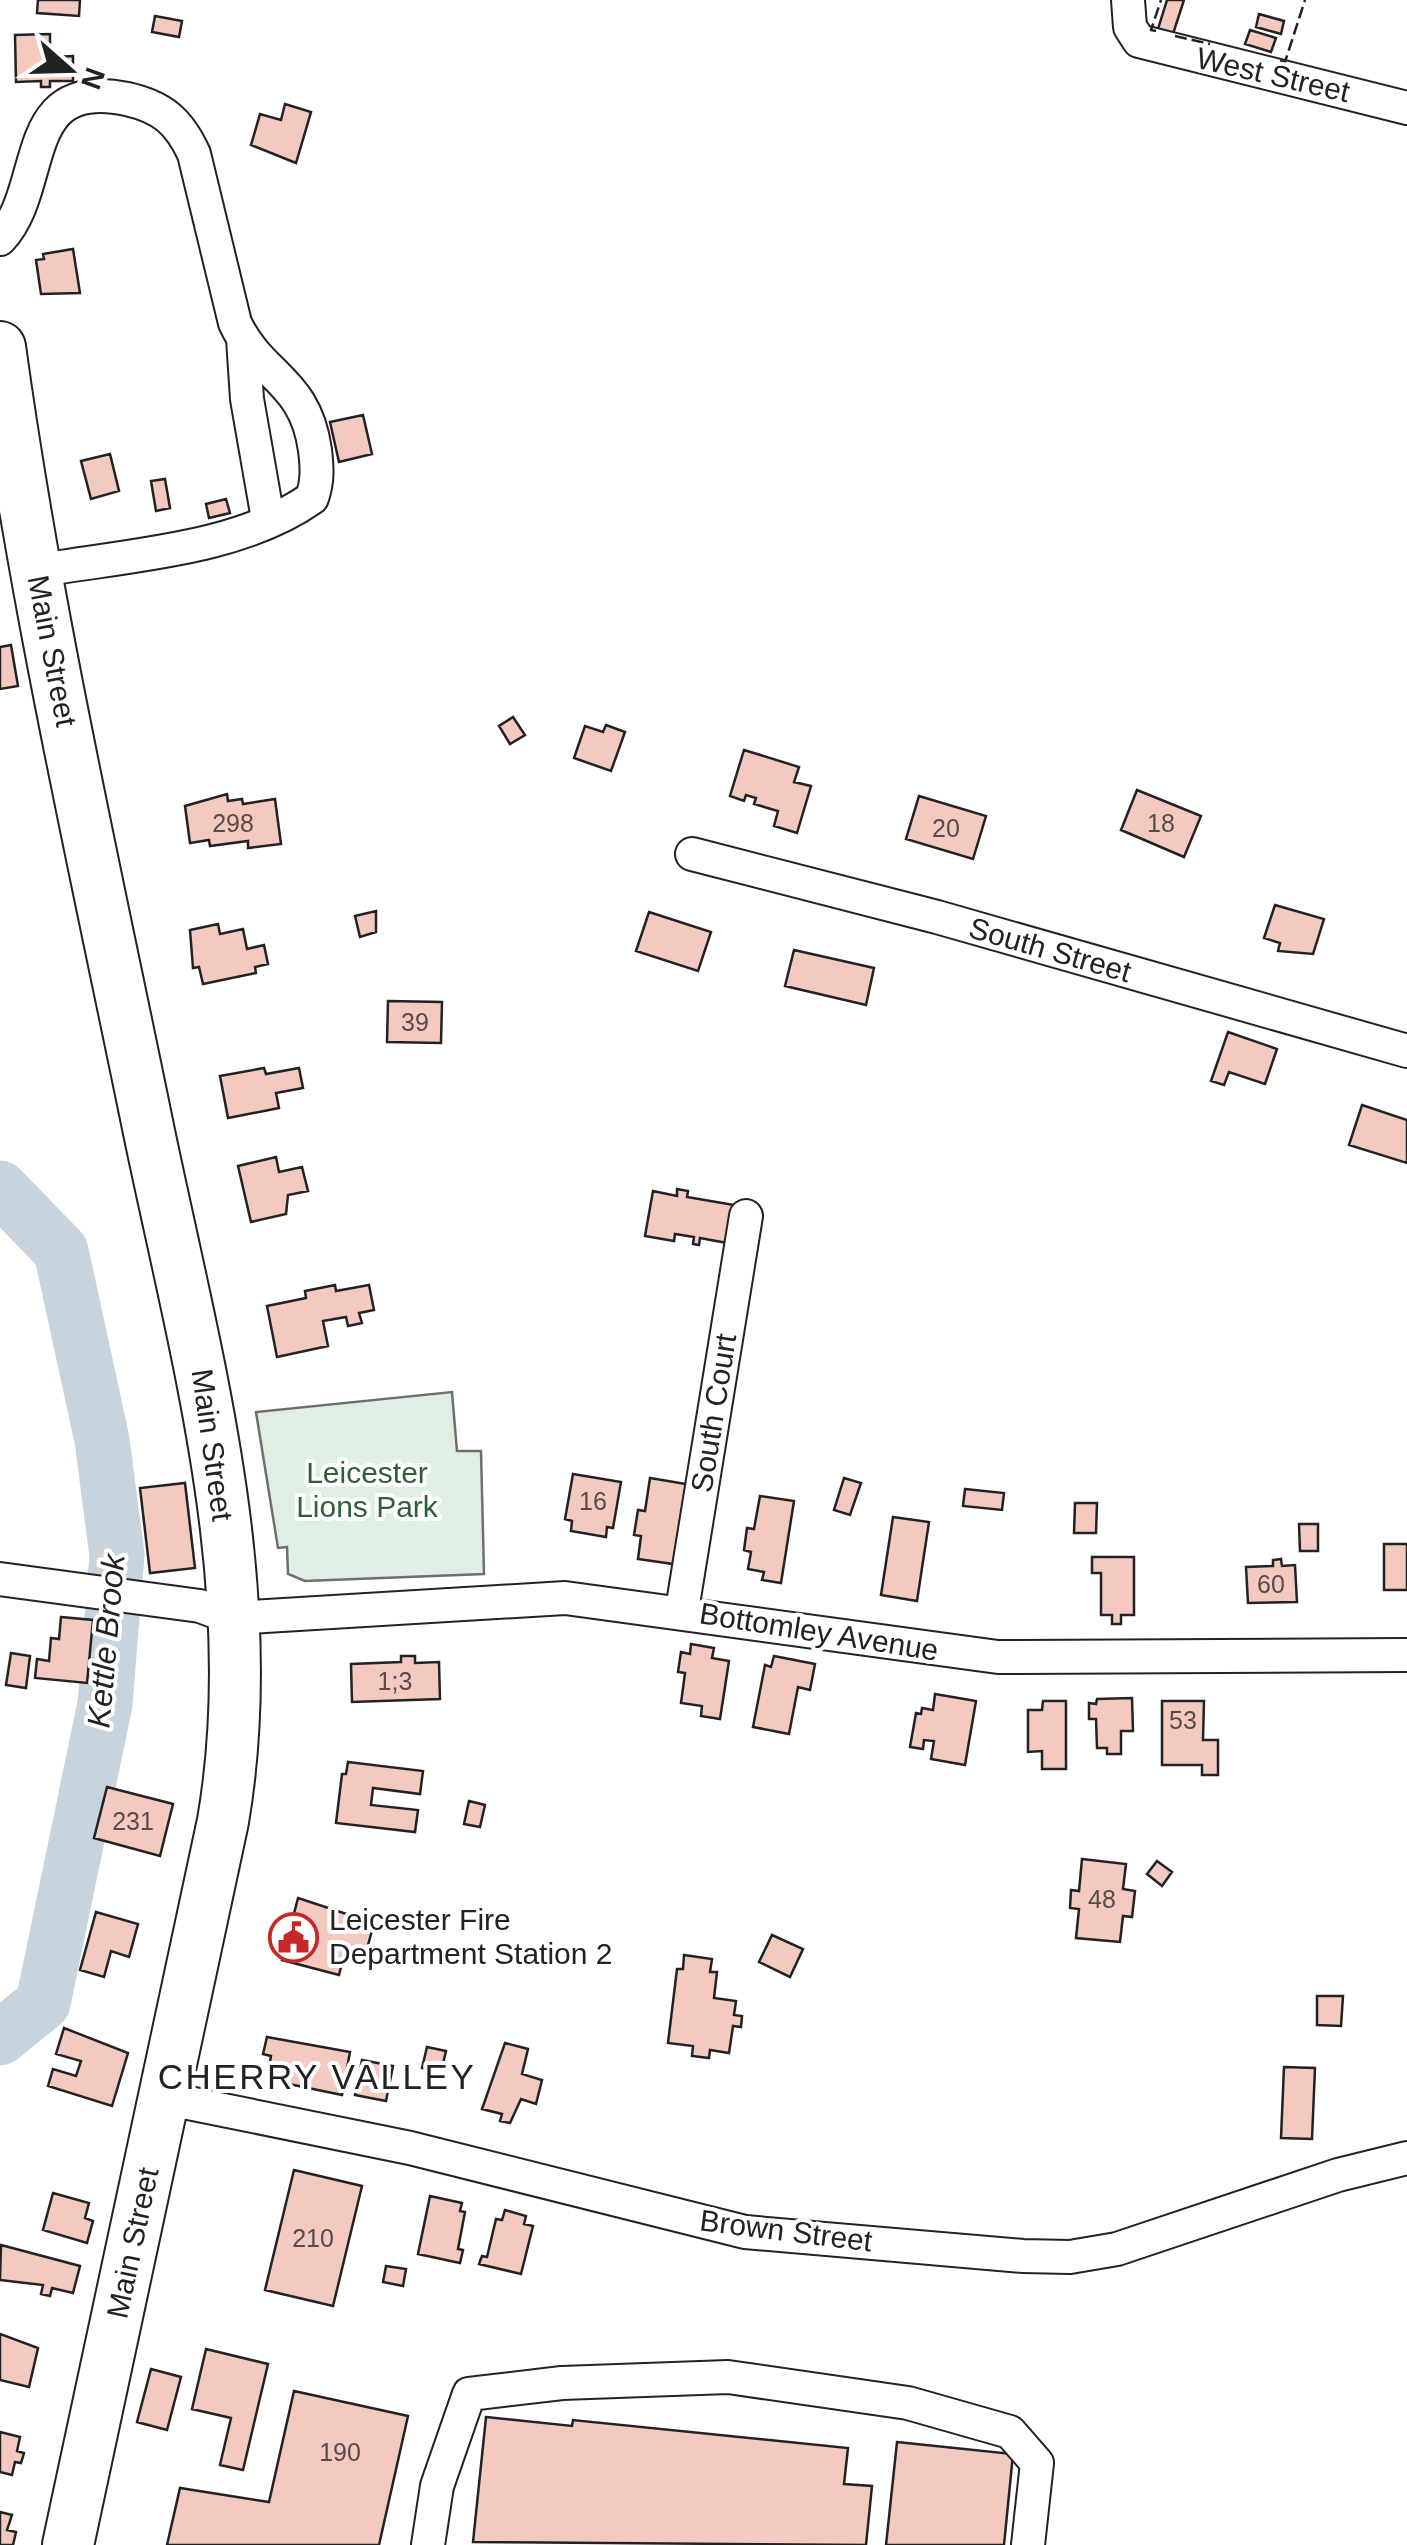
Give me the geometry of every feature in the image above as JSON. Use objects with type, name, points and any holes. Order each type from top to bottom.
[{"type":"highway","name":"Main Street","points":[[0,347],[36,571],[204,1378],[232,1618],[236,1710],[232,1767],[68,2545]]},
{"type":"street","name":"West Street","points":[[1128,0],[1130,28],[1138,41],[1407,108]]},
{"type":"street","points":[[0,239],[21,206],[47,122],[58,109],[97,98],[147,104],[168,114],[184,132],[194,154],[243,339],[247,399],[268,519]]},
{"type":"street","points":[[36,571],[200,542],[268,519],[312,498],[318,472],[313,437],[301,400],[243,339]]},
{"type":"street","name":"South Street","points":[[692,854],[937,918],[1407,1051]]},
{"type":"street","name":"South Court","points":[[682,1610],[746,1216]]},
{"type":"street","points":[[0,1578],[200,1606],[232,1618]]},
{"type":"street","name":"Bottomley Avenue","points":[[232,1618],[565,1598],[682,1610],[998,1656],[1407,1655]]},
{"type":"street","name":"Brown Street","points":[[164,2098],[410,2148],[745,2232],[1023,2256],[1070,2257],[1117,2250],[1360,2168],[1407,2158]]},
{"type":"street","points":[[428,2545],[437,2486],[470,2394],[562,2383],[728,2377],[908,2403],[1010,2432],[1037,2463],[1028,2545]]},
{"type":"green space","name":"Leicester Lions Park","points":[[452,1392],[457,1451],[481,1451],[484,1574],[305,1581],[288,1574],[287,1547],[278,1548],[256,1412]]},
{"type":"building","points":[[38,0],[80,0],[79,16],[37,13]]},
{"type":"building","points":[[1167,0],[1184,0],[1173,34],[1158,29]]},
{"type":"building","points":[[1259,14],[1284,21],[1281,34],[1256,27]]},
{"type":"building","points":[[155,16],[182,21],[179,37],[152,32]]},
{"type":"building","points":[[1250,30],[1276,38],[1271,52],[1245,44]]},
{"type":"building","points":[[50,34],[50,57],[73,56],[73,81],[50,81],[50,87],[41,87],[41,81],[16,82],[15,35]]},
{"type":"building","points":[[285,104],[311,112],[296,163],[251,145],[260,114],[281,120]]},
{"type":"building","points":[[73,249],[80,293],[41,294],[36,260],[44,259],[43,254]]},
{"type":"building","points":[[363,415],[372,454],[339,462],[330,422]]},
{"type":"building","points":[[110,454],[119,491],[91,499],[81,461]]},
{"type":"building","points":[[165,479],[170,508],[156,511],[151,481]]},
{"type":"building","points":[[226,499],[230,513],[209,518],[206,504]]},
{"type":"building","points":[[11,645],[18,686],[0,689],[0,647]]},
{"type":"building","points":[[513,717],[525,735],[510,744],[499,726]]},
{"type":"building","points":[[606,725],[625,732],[611,771],[574,758],[585,726],[603,732]]},
{"type":"building","points":[[744,750],[799,767],[794,782],[811,786],[797,833],[774,826],[778,811],[754,804],[756,798],[746,795],[744,801],[730,796]]},
{"type":"building","points":[[1137,790],[1201,816],[1184,857],[1121,830]]},
{"type":"building","points":[[227,794],[228,801],[242,799],[243,804],[275,799],[281,844],[248,848],[248,841],[210,846],[209,840],[190,843],[185,806]]},
{"type":"building","points":[[919,796],[986,816],[973,859],[906,839]]},
{"type":"building","points":[[1275,905],[1324,919],[1313,954],[1278,951],[1280,943],[1264,938]]},
{"type":"building","points":[[376,911],[376,932],[360,937],[355,916]]},
{"type":"building","points":[[649,912],[711,932],[698,971],[636,951]]},
{"type":"building","points":[[218,924],[220,934],[243,929],[247,949],[264,945],[268,964],[255,967],[256,973],[203,984],[199,967],[193,968],[190,930]]},
{"type":"building","points":[[794,950],[874,968],[866,1005],[785,986]]},
{"type":"building","points":[[388,1001],[442,1002],[441,1043],[387,1042]]},
{"type":"building","points":[[1228,1032],[1277,1049],[1265,1084],[1229,1072],[1224,1085],[1211,1081]]},
{"type":"building","points":[[264,1068],[266,1074],[299,1068],[303,1088],[276,1093],[279,1108],[228,1118],[220,1076]]},
{"type":"building","points":[[1362,1105],[1407,1120],[1407,1163],[1349,1145]]},
{"type":"building","points":[[276,1157],[279,1172],[302,1167],[308,1191],[288,1195],[286,1214],[251,1222],[238,1166]]},
{"type":"building","points":[[677,1189],[688,1191],[687,1197],[734,1205],[727,1243],[700,1238],[699,1245],[693,1244],[694,1237],[675,1234],[674,1241],[645,1236],[653,1191],[677,1196]]},
{"type":"building","points":[[335,1285],[336,1291],[369,1285],[374,1310],[359,1313],[362,1323],[348,1326],[346,1317],[323,1321],[328,1346],[277,1357],[267,1306],[306,1298],[305,1291]]},
{"type":"building","points":[[573,1474],[621,1482],[613,1528],[607,1527],[606,1537],[571,1531],[572,1521],[565,1519]]},
{"type":"building","points":[[650,1478],[686,1484],[673,1564],[638,1559],[641,1536],[634,1535],[638,1510],[645,1511]]},
{"type":"building","points":[[844,1478],[861,1483],[850,1515],[834,1510]]},
{"type":"building","points":[[185,1483],[195,1568],[150,1573],[140,1488]]},
{"type":"building","points":[[965,1489],[1004,1493],[1002,1510],[963,1506]]},
{"type":"building","points":[[760,1496],[794,1501],[781,1583],[762,1580],[764,1572],[748,1569],[751,1552],[744,1550],[747,1528],[754,1529]]},
{"type":"building","points":[[1075,1503],[1097,1503],[1096,1533],[1074,1533]]},
{"type":"building","points":[[893,1517],[929,1522],[917,1601],[881,1595]]},
{"type":"building","points":[[1299,1524],[1318,1524],[1318,1551],[1300,1551]]},
{"type":"building","points":[[1384,1544],[1407,1544],[1407,1590],[1384,1590]]},
{"type":"building","points":[[1092,1557],[1134,1557],[1134,1615],[1121,1615],[1121,1624],[1112,1624],[1112,1615],[1101,1615],[1101,1573],[1092,1573]]},
{"type":"building","points":[[1281,1559],[1282,1566],[1295,1565],[1297,1602],[1248,1603],[1246,1567],[1273,1566],[1273,1560]]},
{"type":"building","points":[[61,1617],[93,1620],[87,1683],[35,1678],[37,1659],[49,1661],[51,1638],[59,1639]]},
{"type":"building","points":[[691,1644],[714,1648],[712,1658],[729,1661],[720,1719],[701,1716],[702,1706],[681,1703],[685,1673],[678,1672],[681,1652],[690,1654]]},
{"type":"building","points":[[11,1653],[30,1656],[26,1688],[6,1685]]},
{"type":"building","points":[[401,1656],[415,1656],[415,1663],[439,1662],[440,1699],[352,1702],[351,1664],[401,1662]]},
{"type":"building","points":[[774,1656],[815,1664],[810,1690],[798,1687],[789,1734],[753,1727],[765,1665],[771,1667]]},
{"type":"building","points":[[935,1694],[976,1701],[965,1765],[931,1759],[934,1741],[924,1740],[923,1749],[910,1747],[916,1713],[921,1714],[922,1708],[933,1710]]},
{"type":"building","points":[[1132,1698],[1133,1731],[1121,1731],[1121,1754],[1107,1754],[1107,1748],[1097,1748],[1096,1719],[1089,1719],[1089,1703],[1096,1704],[1097,1699]]},
{"type":"building","points":[[1043,1701],[1066,1701],[1066,1769],[1042,1769],[1042,1751],[1028,1752],[1028,1710],[1042,1710]]},
{"type":"building","points":[[1162,1701],[1204,1701],[1203,1740],[1218,1740],[1218,1775],[1202,1775],[1202,1765],[1162,1765]]},
{"type":"building","points":[[348,1762],[423,1771],[420,1794],[373,1788],[371,1805],[418,1810],[415,1832],[336,1823],[342,1774],[346,1774]]},
{"type":"building","points":[[107,1787],[173,1804],[160,1856],[94,1838]]},
{"type":"building","points":[[469,1801],[485,1805],[480,1827],[464,1824]]},
{"type":"building","points":[[1082,1859],[1126,1864],[1123,1889],[1135,1891],[1132,1917],[1123,1916],[1120,1942],[1076,1938],[1079,1909],[1070,1908],[1071,1890],[1079,1891]]},
{"type":"building","points":[[1157,1861],[1172,1872],[1162,1886],[1147,1874]]},
{"type":"building","points":[[298,1898],[374,1923],[364,1960],[344,1955],[339,1975],[282,1960]]},
{"type":"building","points":[[96,1912],[138,1924],[129,1957],[111,1951],[104,1977],[80,1970]]},
{"type":"building","points":[[772,1935],[803,1949],[790,1977],[759,1962]]},
{"type":"building","points":[[684,1955],[712,1959],[710,1972],[717,1972],[714,1998],[736,2001],[734,2015],[742,2016],[741,2027],[733,2026],[729,2053],[710,2050],[709,2058],[692,2056],[693,2046],[668,2043],[677,1969],[683,1969]]},
{"type":"building","points":[[1317,1996],[1343,1996],[1341,2026],[1317,2025]]},
{"type":"building","points":[[64,2028],[128,2053],[112,2106],[48,2086],[53,2069],[76,2076],[81,2061],[56,2054]]},
{"type":"building","points":[[267,2037],[350,2052],[342,2095],[284,2083],[285,2078],[268,2074],[271,2056],[263,2054]]},
{"type":"building","points":[[505,2043],[528,2049],[522,2074],[542,2080],[536,2104],[521,2099],[510,2123],[500,2121],[502,2114],[482,2109]]},
{"type":"building","points":[[427,2047],[446,2051],[441,2072],[422,2068]]},
{"type":"building","points":[[362,2060],[393,2066],[386,2101],[355,2095]]},
{"type":"building","points":[[1284,2067],[1315,2068],[1312,2139],[1281,2138]]},
{"type":"building","points":[[294,2170],[362,2186],[333,2306],[265,2290]]},
{"type":"building","points":[[53,2193],[89,2203],[85,2218],[93,2221],[87,2243],[43,2230]]},
{"type":"building","points":[[430,2196],[462,2203],[460,2211],[465,2212],[458,2249],[463,2250],[460,2263],[418,2254]]},
{"type":"building","points":[[505,2210],[526,2216],[524,2224],[533,2226],[521,2274],[479,2264],[482,2256],[487,2257],[496,2219],[502,2220]]},
{"type":"building","points":[[1,2245],[80,2266],[73,2293],[52,2288],[50,2296],[41,2294],[43,2285],[0,2280]]},
{"type":"building","points":[[386,2266],[406,2269],[403,2286],[383,2282]]},
{"type":"building","points":[[0,2334],[38,2348],[29,2387],[0,2380]]},
{"type":"building","points":[[206,2349],[268,2364],[243,2470],[220,2465],[231,2418],[192,2409]]},
{"type":"building","points":[[151,2369],[181,2377],[167,2430],[137,2422]]},
{"type":"building","points":[[294,2391],[408,2416],[379,2545],[167,2545],[180,2488],[269,2502]]},
{"type":"building","points":[[486,2417],[572,2426],[573,2420],[848,2448],[844,2484],[872,2486],[866,2545],[473,2542]]},
{"type":"building","points":[[0,2432],[20,2437],[17,2451],[24,2453],[21,2463],[15,2462],[12,2475],[0,2472]]},
{"type":"building","points":[[897,2442],[1013,2454],[1004,2545],[886,2545]]},
{"type":"building","points":[[0,2512],[12,2515],[7,2530],[16,2532],[13,2545],[0,2545]]},
{"type":"waterway","name":"Kettle Brook","points":[[0,1188],[61,1251],[102,1440],[117,1555],[105,1704],[43,2003],[0,2038]]},
{"type":"fence","points":[[1156,31],[1151,30],[1161,0]]},
{"type":"fence","points":[[1280,61],[1285,62],[1305,0]]},
{"type":"fence","points":[[1175,36],[1210,44]]},
{"type":"place","name":"Leicester Fire Department Station 2","points":[[294,1937]]},
{"type":"district","name":"CHERRY VALLEY","points":[[317,2077]]}]
